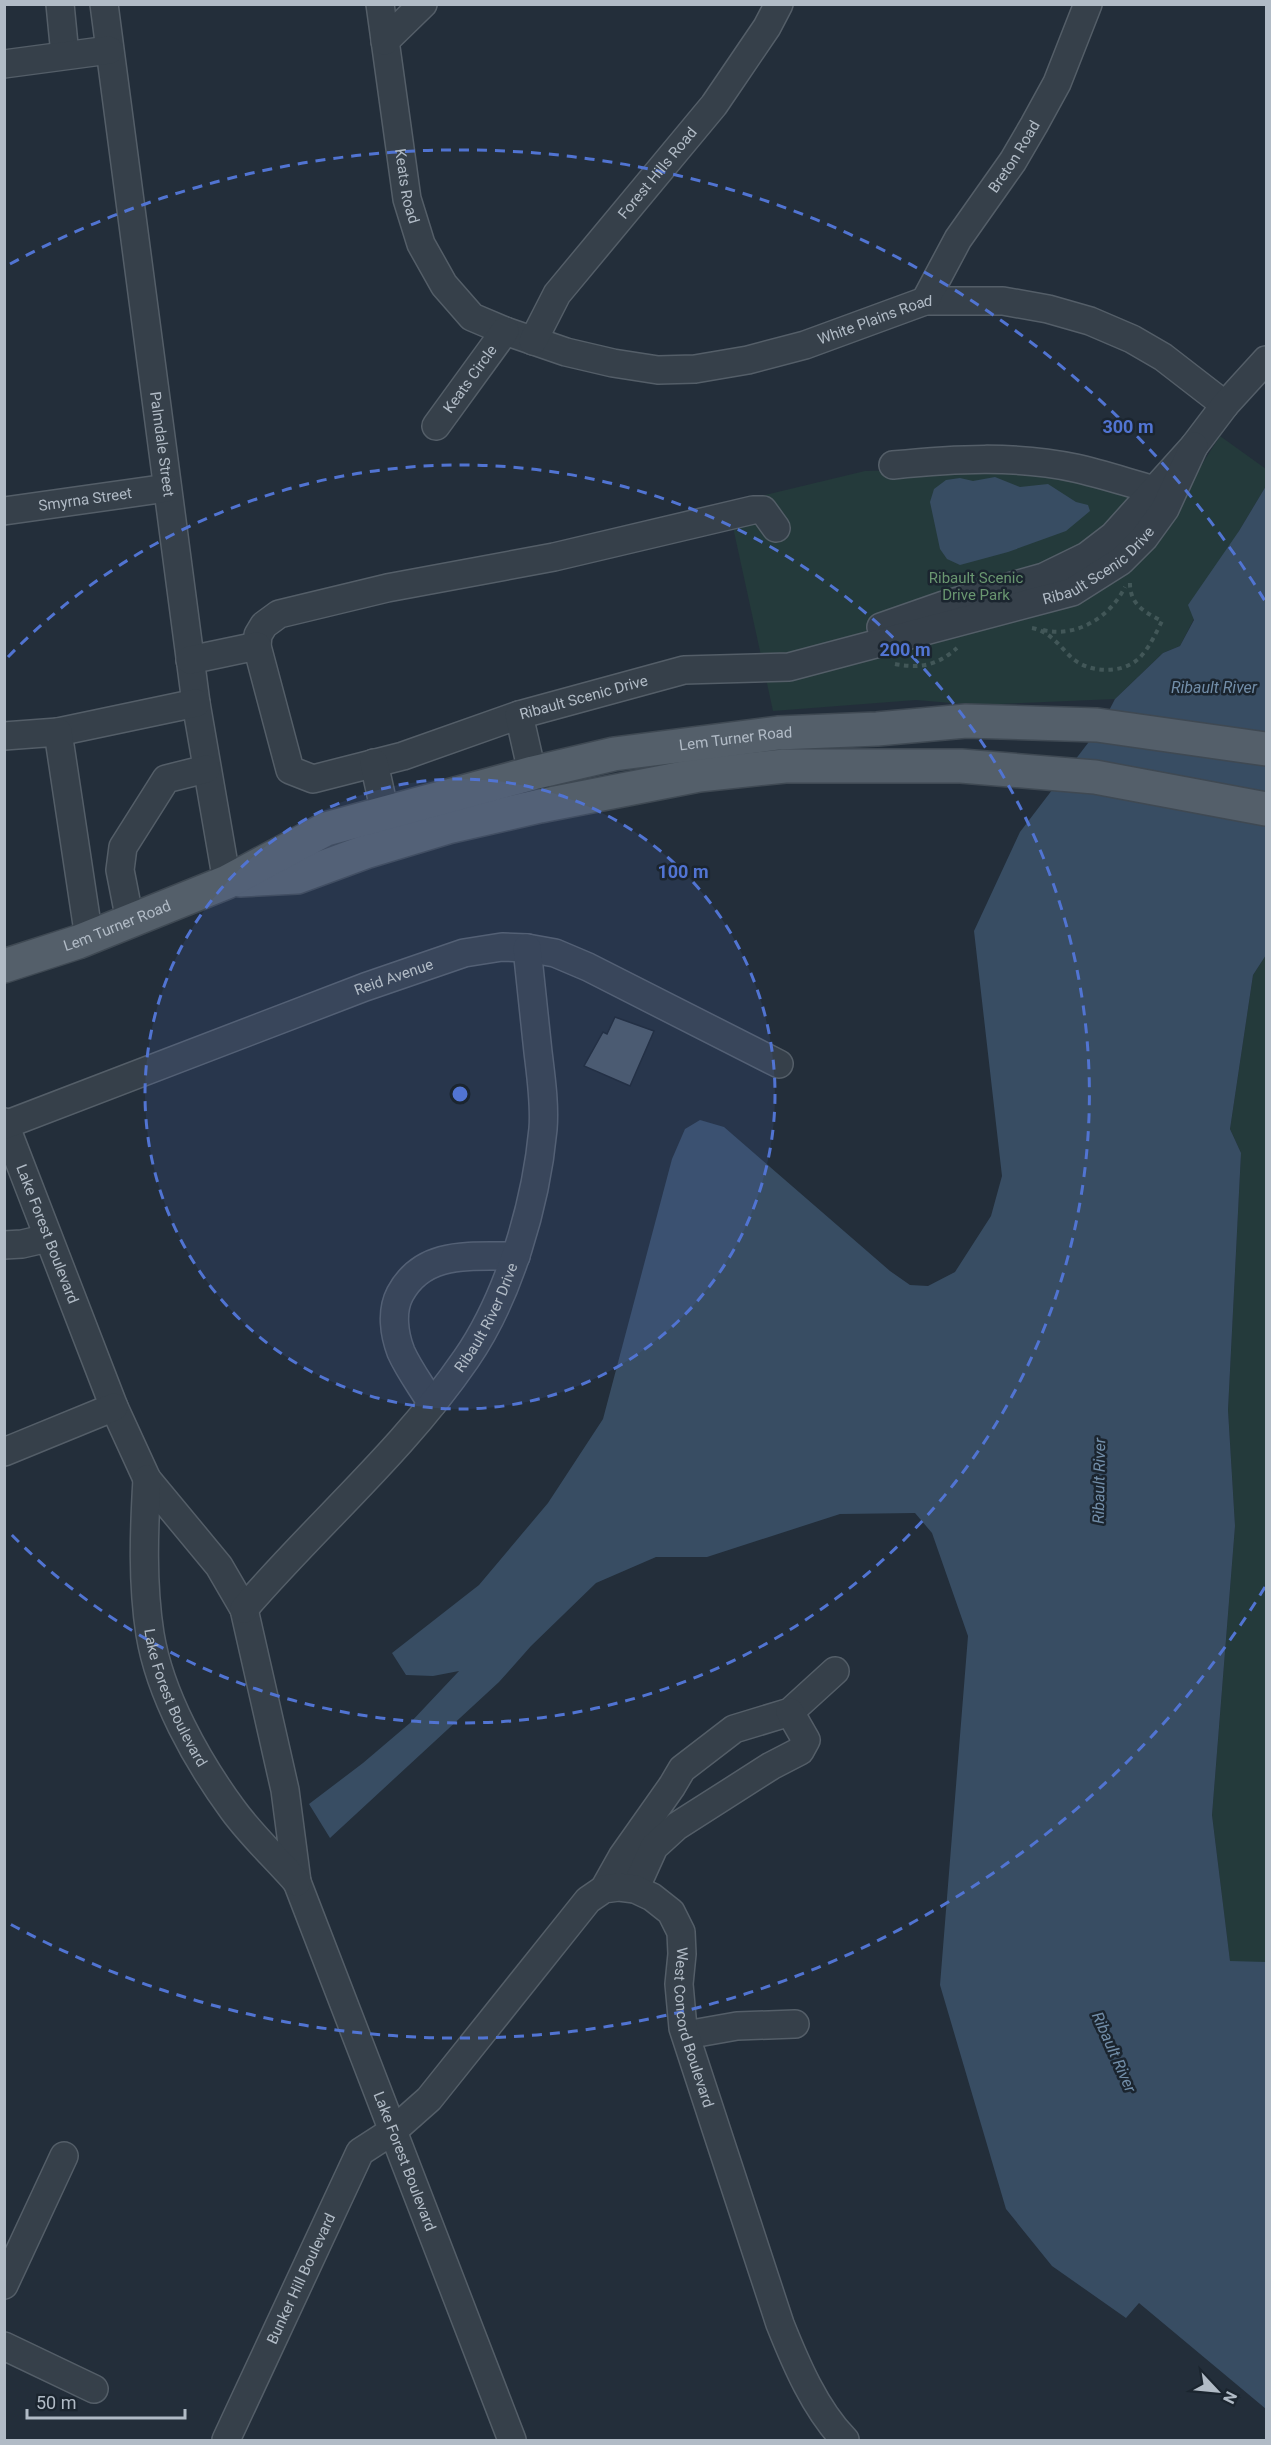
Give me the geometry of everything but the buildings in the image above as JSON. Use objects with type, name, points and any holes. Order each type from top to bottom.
[{"type":"main road","name":"Lem Turner Road","points":[[4,966],[89,938],[226,882],[326,829],[533,773],[614,754],[778,733],[878,729],[966,721],[1097,725],[1266,749]]},
{"type":"main road","name":"Lem Turner Road","points":[[226,882],[297,877],[366,852],[448,827],[540,806],[699,775],[785,766],[961,766],[1095,777],[1266,809]]},
{"type":"street","points":[[60,4],[65,55]]},
{"type":"street","name":"Palmdale Street","points":[[104,4],[190,660],[226,882]]},
{"type":"street","name":"Keats Road","points":[[380,4],[407,199],[421,244],[444,285],[472,317],[505,331]]},
{"type":"street","points":[[385,41],[423,4]]},
{"type":"street","name":"Forest Hills Road","points":[[533,341],[557,294],[714,105],[767,27],[779,4]]},
{"type":"street","name":"Breton Road","points":[[925,301],[958,239],[1013,161],[1034,125],[1057,83],[1088,4]]},
{"type":"street","points":[[4,64],[109,50]]},
{"type":"street","name":"White Plains Road","points":[[505,331],[613,363],[658,370],[695,369],[748,360],[805,345],[925,301],[1003,301],[1048,309],[1090,321],[1132,339],[1163,357],[1225,405]]},
{"type":"street","name":"Keats Circle","points":[[435,426],[505,331]]},
{"type":"street","name":"Ribault Scenic Drive","points":[[742,670],[875,630],[944,605],[1044,577],[1087,556],[1113,536],[1194,446],[1225,405],[1266,360]]},
{"type":"street","name":"Ribault Scenic Drive","points":[[540,806],[519,715],[684,670],[789,667],[1072,592],[1096,579],[1121,561],[1144,538],[1165,509],[1194,446]]},
{"type":"street","points":[[893,465],[953,459],[1023,462],[1074,468],[1155,490]]},
{"type":"street","name":"Smyrna Street","points":[[4,511],[167,488]]},
{"type":"street","points":[[519,715],[381,762],[313,779],[290,770],[257,646],[258,635],[264,624],[279,614],[387,588],[554,557],[753,510],[763,510],[776,528]]},
{"type":"street","points":[[190,660],[257,646]]},
{"type":"street","points":[[4,736],[58,732],[196,703]]},
{"type":"street","points":[[58,732],[89,938]]},
{"type":"street","points":[[381,762],[392,811]]},
{"type":"street","points":[[130,921],[120,870],[123,847],[166,779],[206,769]]},
{"type":"street","name":"Reid Avenue","points":[[5,1124],[398,976],[464,953],[502,947],[527,948],[555,953],[588,967],[779,1064]]},
{"type":"street","name":"Ribault River Drive","points":[[244,1609],[289,1556],[401,1440],[432,1404],[467,1358],[504,1290],[516,1256],[537,1170],[543,1127],[541,1081],[527,948]]},
{"type":"street","name":"Lake Forest Boulevard","points":[[5,1124],[114,1407],[147,1479],[219,1566],[244,1609],[285,1790],[297,1882],[512,2440]]},
{"type":"street","points":[[4,1245],[22,1244],[48,1238]]},
{"type":"street","points":[[432,1404],[401,1352],[393,1323],[397,1300],[408,1279],[427,1264],[457,1257],[516,1256]]},
{"type":"street","points":[[4,1452],[114,1407]]},
{"type":"street","name":"Lake Forest Boulevard","points":[[147,1479],[144,1545],[150,1634],[167,1696],[205,1766],[234,1811],[297,1882]]},
{"type":"street","points":[[394,2130],[429,2099],[588,1900],[604,1889],[622,1857],[682,1769],[734,1729],[790,1712],[835,1671]]},
{"type":"street","points":[[634,1889],[654,1847],[677,1826],[771,1766],[800,1751],[806,1740],[790,1712]]},
{"type":"street","name":"West Concord Boulevard","points":[[604,1889],[619,1887],[634,1889],[652,1897],[671,1912],[681,1932],[682,1953],[679,1984],[686,2035],[780,2324],[794,2359],[813,2394],[845,2440]]},
{"type":"street","points":[[686,2035],[737,2026],[795,2024]]},
{"type":"street","name":"Bunker Hill Boulevard","points":[[226,2440],[360,2152],[394,2130]]},
{"type":"street","points":[[4,2285],[64,2156]]},
{"type":"street","points":[[4,2346],[94,2389]]},
{"type":"path","points":[[1037,629],[1061,632],[1096,621],[1114,605],[1131,576]]},
{"type":"green space","name":"Ribault Scenic Drive Park","points":[[1220,436],[1266,469],[1266,486],[1239,531],[1180,646],[1163,653],[1115,699],[975,705],[916,700],[773,711],[728,504],[865,471],[975,468],[1048,472],[1123,489],[1167,519]]},
{"type":"green space","points":[[1266,955],[1266,1962],[1230,1962],[1212,1815],[1235,1526],[1228,1410],[1241,1153],[1230,1129],[1253,975]]},
{"type":"water","points":[[995,477],[1020,487],[1048,484],[1076,502],[1088,505],[1090,511],[1066,531],[1008,552],[960,565],[947,559],[940,549],[930,502],[934,489],[946,480],[960,478],[973,481]]},
{"type":"water","name":"Ribault River","points":[[1266,486],[1266,955],[1253,975],[1230,1129],[1241,1153],[1228,1410],[1235,1526],[1212,1815],[1230,1961],[1266,1962],[1266,2409],[1139,2303],[1126,2318],[1052,2266],[1006,2209],[940,1985],[968,1636],[932,1533],[915,1513],[840,1514],[707,1557],[656,1557],[596,1583],[531,1646],[499,1682],[330,1838],[309,1804],[410,1723],[459,1671],[433,1676],[406,1675],[392,1653],[479,1585],[548,1503],[603,1419],[672,1159],[685,1129],[700,1120],[724,1127],[890,1271],[910,1285],[928,1286],[955,1272],[991,1216],[1002,1176],[974,931],[1020,832],[1101,726],[1115,699],[1163,653],[1180,646],[1194,620],[1188,605],[1239,531]]}]
